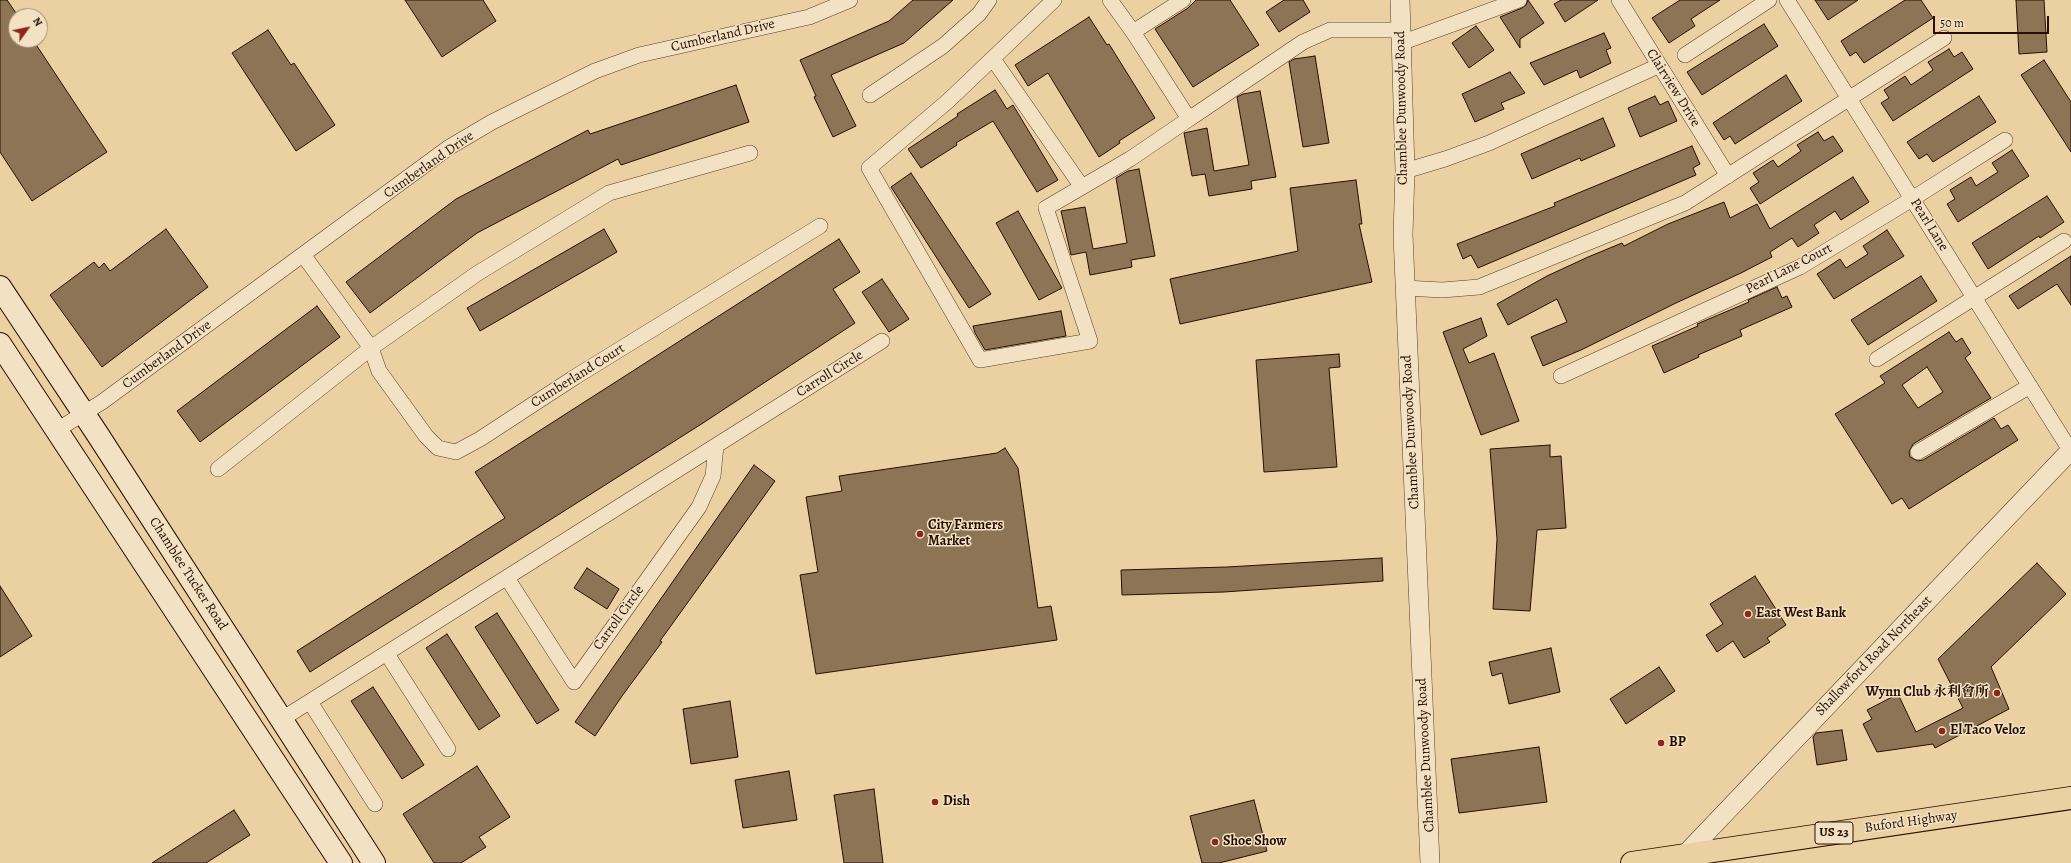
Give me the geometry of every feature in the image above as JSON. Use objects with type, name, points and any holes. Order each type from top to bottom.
[{"type":"main road","name":"Chamblee Tucker Road","points":[[0,287],[84,413],[374,863]]},
{"type":"main road","points":[[0,344],[341,863]]},
{"type":"main road","name":"Buford Highway","points":[[1632,863],[1681,859],[2071,798]]},
{"type":"street","name":"Cumberland Drive","points":[[57,430],[102,402],[304,256],[448,148],[492,122],[595,71],[639,55],[809,17],[850,0]]},
{"type":"street","points":[[870,95],[943,46],[979,14],[989,0]]},
{"type":"street","points":[[1054,0],[948,101],[869,168],[980,360],[1090,341],[1046,208],[1130,159],[1304,42],[1330,30],[1401,35],[1409,40],[1520,0]]},
{"type":"street","points":[[1110,0],[1133,32],[1189,119]]},
{"type":"street","points":[[1133,32],[1183,0]]},
{"type":"street","name":"Chamblee Dunwoody Road","points":[[1400,0],[1405,171],[1403,235],[1430,863]]},
{"type":"street","name":"Clairview Drive","points":[[1619,0],[1658,66],[1728,176]]},
{"type":"street","points":[[1685,55],[1769,0]]},
{"type":"street","name":"Pearl Lane","points":[[1787,0],[2071,450]]},
{"type":"street","points":[[1405,288],[1442,290],[1479,287],[1685,204],[1944,38]]},
{"type":"street","points":[[993,59],[1082,187]]},
{"type":"street","points":[[1405,171],[1445,159],[1489,143],[1658,66]]},
{"type":"street","name":"Pearl Lane Court","points":[[1561,376],[1800,267],[2005,140]]},
{"type":"street","points":[[218,469],[371,348],[478,273],[609,193],[750,153]]},
{"type":"street","name":"Cumberland Court","points":[[304,256],[371,348],[380,371],[426,436],[438,448],[456,452],[480,440],[575,376],[820,226]]},
{"type":"street","points":[[1877,359],[2064,241]]},
{"type":"street","name":"Carroll Circle","points":[[282,719],[882,341]]},
{"type":"street","points":[[1918,452],[2030,386]]},
{"type":"street","name":"Carroll Circle","points":[[507,578],[574,682],[699,507],[713,476],[716,446]]},
{"type":"street","name":"Shallowford Road Northeast","points":[[1681,859],[2071,450]]},
{"type":"street","points":[[387,654],[448,749]]},
{"type":"street","points":[[310,702],[375,804]]},
{"type":"building","points":[[0,0],[7,0],[13,8],[8,8],[8,48],[38,48],[107,152],[32,201],[0,152]]},
{"type":"building","points":[[405,0],[483,0],[496,21],[442,57]]},
{"type":"building","points":[[913,0],[953,0],[904,43],[831,75],[856,126],[833,137],[814,97],[816,96],[800,60],[889,21]]},
{"type":"building","points":[[1196,0],[1230,0],[1259,45],[1193,87],[1155,29],[1188,8]]},
{"type":"building","points":[[1284,0],[1303,0],[1310,12],[1279,32],[1266,12]]},
{"type":"building","points":[[1528,0],[1544,23],[1520,39],[1520,48],[1500,17],[1522,8],[1526,5]]},
{"type":"building","points":[[1561,0],[1598,0],[1565,22],[1554,4]]},
{"type":"building","points":[[1680,0],[1720,0],[1691,19],[1695,26],[1669,43],[1652,18]]},
{"type":"building","points":[[1815,0],[1858,0],[1828,20]]},
{"type":"building","points":[[1905,0],[1921,0],[1933,18],[1864,63],[1856,52],[1850,56],[1841,41]]},
{"type":"building","points":[[2016,0],[2044,0],[2047,52],[2019,54]]},
{"type":"building","points":[[1089,17],[1107,45],[1109,44],[1155,118],[1119,141],[1120,143],[1099,157],[1048,73],[1028,86],[1015,65]]},
{"type":"building","points":[[1764,24],[1778,46],[1702,95],[1687,72]]},
{"type":"building","points":[[1476,26],[1494,50],[1469,68],[1452,43]]},
{"type":"building","points":[[268,30],[291,65],[294,63],[335,125],[296,151],[232,53]]},
{"type":"building","points":[[1604,33],[1611,48],[1606,50],[1611,63],[1580,78],[1577,70],[1544,85],[1530,63]]},
{"type":"building","points":[[1949,49],[1954,57],[1962,52],[1973,69],[1893,121],[1881,103],[1889,98],[1884,90],[1905,76],[1911,85],[1933,70],[1928,62]]},
{"type":"building","points":[[1315,56],[1329,143],[1303,147],[1289,62],[1294,59]]},
{"type":"building","points":[[2044,60],[2071,102],[2071,152],[2021,75]]},
{"type":"building","points":[[1510,72],[1525,93],[1501,103],[1504,109],[1475,122],[1462,94]]},
{"type":"building","points":[[1786,75],[1802,101],[1735,144],[1730,136],[1724,140],[1713,123]]},
{"type":"building","points":[[736,85],[749,122],[621,165],[618,159],[477,233],[370,313],[346,282],[456,199],[588,130],[590,134]]},
{"type":"building","points":[[995,90],[1007,109],[1013,105],[1058,180],[1037,192],[993,121],[956,143],[957,145],[921,168],[908,149],[958,116],[957,114]]},
{"type":"building","points":[[1260,91],[1276,177],[1251,181],[1252,189],[1209,196],[1205,174],[1192,176],[1184,133],[1207,128],[1214,171],[1249,165],[1237,97],[1243,94]]},
{"type":"building","points":[[1655,96],[1660,105],[1668,101],[1677,121],[1640,137],[1628,108]]},
{"type":"building","points":[[1979,96],[1996,122],[1933,162],[1927,154],[1919,159],[1907,142]]},
{"type":"building","points":[[1603,118],[1615,146],[1581,161],[1580,158],[1532,179],[1521,154]]},
{"type":"building","points":[[1818,132],[1824,141],[1833,136],[1843,151],[1760,204],[1750,188],[1759,182],[1753,173],[1773,160],[1778,167],[1801,151],[1797,145]]},
{"type":"building","points":[[1692,146],[1700,164],[1693,168],[1696,175],[1478,268],[1471,255],[1463,259],[1457,244],[1555,206],[1554,203]]},
{"type":"building","points":[[2012,150],[2029,176],[1958,222],[1947,204],[1955,199],[1950,190],[1971,177],[1976,186],[1998,172],[1992,163]]},
{"type":"building","points":[[1139,169],[1155,256],[1131,260],[1132,267],[1090,275],[1086,252],[1071,255],[1061,211],[1085,207],[1093,249],[1127,243],[1116,178],[1128,171]]},
{"type":"building","points":[[911,173],[991,294],[969,308],[891,187]]},
{"type":"building","points":[[1853,177],[1869,202],[1841,220],[1835,211],[1814,225],[1819,233],[1798,247],[1792,238],[1770,252],[1772,257],[1741,273],[1581,350],[1543,366],[1531,337],[1567,322],[1557,299],[1508,325],[1497,304],[1547,276],[1588,257],[1622,243],[1624,246],[1668,224],[1724,202],[1730,218],[1757,204],[1770,229]]},
{"type":"building","points":[[1356,180],[1362,224],[1359,224],[1372,282],[1180,324],[1170,279],[1298,251],[1290,188]]},
{"type":"building","points":[[2047,196],[2064,222],[2040,238],[2039,236],[1988,269],[1972,243]]},
{"type":"building","points":[[1018,211],[1062,288],[1039,300],[996,223]]},
{"type":"building","points":[[166,229],[208,287],[102,367],[50,295],[94,262],[99,268],[104,263],[110,271]]},
{"type":"building","points":[[604,229],[617,252],[480,331],[467,308]]},
{"type":"building","points":[[1887,230],[1904,256],[1834,299],[1817,274],[1840,259],[1846,268],[1868,254],[1863,246]]},
{"type":"building","points":[[839,239],[860,272],[833,289],[855,323],[703,423],[310,672],[297,651],[505,518],[475,472]]},
{"type":"building","points":[[2071,256],[2071,305],[2057,284],[2018,309],[2009,296]]},
{"type":"building","points":[[1921,276],[1937,301],[1868,345],[1851,320]]},
{"type":"building","points":[[882,279],[909,319],[889,332],[862,292]]},
{"type":"building","points":[[1777,287],[1782,298],[1787,296],[1792,307],[1740,330],[1742,336],[1698,355],[1699,357],[1664,373],[1652,346],[1698,326],[1697,324],[1749,302],[1748,300]]},
{"type":"building","points":[[317,306],[340,337],[200,442],[177,411]]},
{"type":"building","points":[[1061,311],[1066,336],[985,350],[975,333],[973,326]]},
{"type":"building","points":[[1481,318],[1487,336],[1463,349],[1469,363],[1494,353],[1519,421],[1481,435],[1443,332]]},
{"type":"building","points":[[1949,332],[1956,342],[1962,338],[1971,353],[1965,358],[1991,398],[1913,444],[1909,452],[1910,457],[1918,461],[1923,460],[1994,418],[2001,429],[2008,425],[2018,440],[1909,509],[1902,498],[1892,504],[1835,414],[1885,383],[1880,376]],"holes":[[[1927,367],[1943,392],[1918,408],[1902,385]]]},
{"type":"building","points":[[1339,354],[1340,367],[1329,368],[1337,467],[1264,472],[1256,360]]},
{"type":"building","points":[[1550,445],[1550,457],[1561,456],[1566,528],[1537,530],[1530,611],[1493,609],[1497,539],[1490,449]]},
{"type":"building","name":"City Farmers Market","points":[[1005,448],[1018,468],[1038,608],[1051,606],[1057,640],[816,674],[800,575],[818,572],[806,497],[842,491],[839,476],[997,453]]},
{"type":"building","points":[[754,465],[775,481],[660,641],[662,642],[622,696],[595,736],[575,722]]},
{"type":"building","points":[[1382,558],[1383,581],[1224,592],[1122,595],[1121,570],[1227,567]]},
{"type":"building","points":[[2037,563],[2066,594],[1991,667],[2009,709],[1935,748],[1933,744],[1877,752],[1863,724],[1872,719],[1867,710],[1898,694],[1916,732],[1963,708],[1938,659]]},
{"type":"building","points":[[587,568],[619,589],[607,609],[574,588]]},
{"type":"building","name":"East West Bank","points":[[1755,576],[1786,625],[1767,638],[1770,642],[1744,658],[1733,641],[1717,652],[1706,635],[1723,624],[1710,604]]},
{"type":"building","points":[[0,586],[32,636],[0,657]]},
{"type":"building","points":[[497,613],[559,710],[537,724],[475,627]]},
{"type":"building","points":[[447,634],[500,716],[479,730],[426,648]]},
{"type":"building","points":[[1551,648],[1560,692],[1509,704],[1502,673],[1492,676],[1489,662]]},
{"type":"building","points":[[1659,667],[1675,691],[1626,724],[1610,699]]},
{"type":"building","points":[[373,687],[424,765],[402,779],[351,701]]},
{"type":"building","points":[[730,701],[738,757],[691,764],[683,709]]},
{"type":"building","points":[[1842,730],[1847,760],[1817,765],[1813,737],[1816,733]]},
{"type":"building","points":[[1539,747],[1547,802],[1459,813],[1451,759]]},
{"type":"building","points":[[477,766],[510,817],[479,837],[486,847],[461,863],[434,863],[403,814]]},
{"type":"building","points":[[789,771],[797,820],[743,828],[735,780]]},
{"type":"building","points":[[874,789],[883,863],[844,863],[834,795]]},
{"type":"building","points":[[1254,800],[1267,851],[1219,863],[1202,863],[1190,816]]},
{"type":"building","points":[[234,810],[250,835],[206,863],[152,863]]},
{"type":"place","name":"City Farmers Market","points":[[920,534]]},
{"type":"place","name":"East West Bank","points":[[1748,614]]},
{"type":"place","name":"Wynn Club 永利會所","points":[[1997,693]]},
{"type":"place","name":"El Taco Veloz","points":[[1942,731]]},
{"type":"place","name":"BP","points":[[1661,743]]},
{"type":"place","name":"Dish","points":[[935,802]]},
{"type":"place","name":"Shoe Show","points":[[1215,842]]}]
